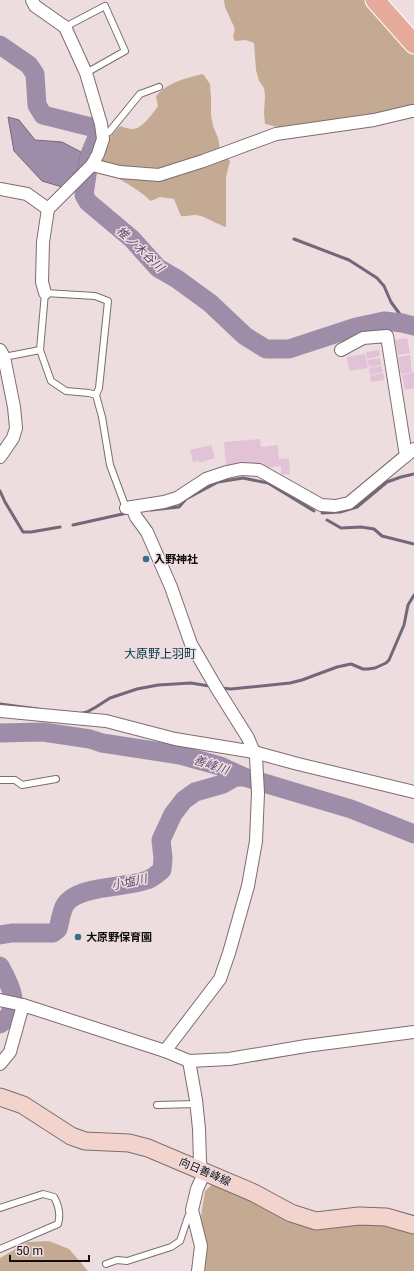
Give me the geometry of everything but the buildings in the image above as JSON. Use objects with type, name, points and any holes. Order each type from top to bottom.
[{"type":"main road","points":[[375,0],[414,44]]},
{"type":"main road","name":"向日善峰線","points":[[0,1097],[23,1105],[71,1136],[85,1141],[129,1143],[142,1146],[254,1193],[291,1213],[316,1221],[359,1216],[386,1217],[414,1225]]},
{"type":"street","points":[[32,0],[35,6],[65,27],[86,73],[101,124],[103,139],[98,154],[88,169],[48,209],[43,242],[42,282],[45,293]]},
{"type":"street","points":[[88,169],[159,175],[203,161],[276,134],[374,120],[414,111]]},
{"type":"street","points":[[0,189],[27,194],[48,209]]},
{"type":"street","points":[[165,1051],[220,979],[248,886],[256,841],[258,793],[255,755],[248,738],[191,644],[171,587],[147,532],[129,508],[164,502],[177,498],[206,479],[242,469],[259,470],[321,505],[335,506],[349,503],[410,453],[387,336],[363,338],[341,350]]},
{"type":"street","points":[[0,457],[13,438],[16,428],[14,407],[2,353]]},
{"type":"street","points":[[0,711],[106,721],[175,739],[298,764],[414,792]]},
{"type":"street","points":[[0,1064],[10,1052],[12,1003],[165,1051],[189,1061],[229,1059],[306,1046],[414,1032]]},
{"type":"street","points":[[189,1061],[197,1104],[200,1162],[202,1171],[202,1178],[197,1189],[192,1210],[201,1246],[198,1271]]},
{"type":"lane","points":[[65,27],[105,6],[124,51],[86,73]]},
{"type":"lane","points":[[102,134],[109,132],[140,94],[159,87]]},
{"type":"lane","points":[[96,395],[66,391],[51,381],[40,350],[45,293],[95,296],[108,301],[99,388],[96,395],[102,417],[110,465],[129,508]]},
{"type":"lane","points":[[2,353],[40,350]]},
{"type":"lane","points":[[0,780],[15,780],[22,785],[56,779]]},
{"type":"lane","points":[[157,1105],[197,1104]]},
{"type":"lane","points":[[0,1208],[43,1194],[54,1196],[58,1203],[61,1216],[58,1224],[0,1249]]},
{"type":"lane","points":[[106,1264],[117,1260],[127,1261],[171,1247],[180,1241],[188,1217],[192,1210]]},
{"type":"shaded area","points":[[224,0],[371,0],[414,45],[414,111],[301,126],[278,127],[265,124],[264,88],[259,81],[256,70],[254,43],[246,40],[235,41],[233,37],[235,29],[225,7]]},
{"type":"shaded area","points":[[203,74],[210,84],[211,115],[220,149],[230,161],[226,177],[226,227],[197,215],[181,216],[174,199],[160,197],[151,201],[132,186],[96,166],[107,140],[120,126],[133,129],[140,126],[158,106],[156,96],[161,91],[178,81]]},
{"type":"shaded area","points":[[8,117],[19,120],[35,140],[62,142],[81,152],[78,169],[62,187],[42,181],[14,151]]},
{"type":"shaded area","points":[[215,1182],[310,1225],[383,1222],[414,1231],[414,1271],[201,1271],[204,1255],[201,1216],[205,1191]]},
{"type":"shaded area","points":[[49,1241],[69,1249],[88,1271],[0,1271],[0,1258],[28,1242]]},
{"type":"waterway","name":"椎ノ木谷川","points":[[0,45],[29,65],[35,74],[37,105],[43,115],[95,128],[98,135],[90,154],[84,195],[88,202],[132,239],[158,268],[177,279],[210,303],[245,336],[266,349],[289,349],[356,327],[384,321],[414,326]]},
{"type":"waterway","points":[[294,239],[349,260],[377,278],[384,286],[391,302],[407,324]]},
{"type":"waterway","points":[[322,513],[340,512],[357,507],[387,482],[414,474]]},
{"type":"waterway","points":[[151,510],[179,507],[186,499],[218,482],[243,478],[268,483],[314,511]]},
{"type":"waterway","points":[[0,491],[23,532],[60,527]]},
{"type":"waterway","points":[[73,525],[127,513]]},
{"type":"waterway","points":[[327,520],[341,528],[361,527],[374,529],[382,536],[414,544]]},
{"type":"waterway","points":[[221,688],[231,689],[290,683],[337,667],[351,664],[363,669],[368,669],[375,668],[386,663],[389,660],[404,625],[408,605],[414,595]]},
{"type":"waterway","points":[[79,714],[87,712],[110,698],[137,689],[158,685],[191,683],[209,686]]},
{"type":"waterway","points":[[0,704],[38,709]]},
{"type":"waterway","name":"善峰川","points":[[0,733],[43,732],[180,755],[220,766],[244,777],[351,809],[414,834]]},
{"type":"waterway","name":"小塩川","points":[[0,935],[12,933],[53,933],[58,929],[65,905],[71,899],[91,890],[138,883],[153,877],[162,870],[163,858],[161,840],[173,814],[184,800],[195,792],[223,784],[235,777],[244,777]]},
{"type":"waterway","name":"小塩川","points":[[0,966],[8,981],[13,996],[11,1011],[7,1018],[0,1024]]},
{"type":"place","name":"入野神社","points":[[146,559]]},
{"type":"place","name":"大原野保育園","points":[[78,937]]},
{"type":"district","name":"大原野上羽町","points":[[160,654]]}]
